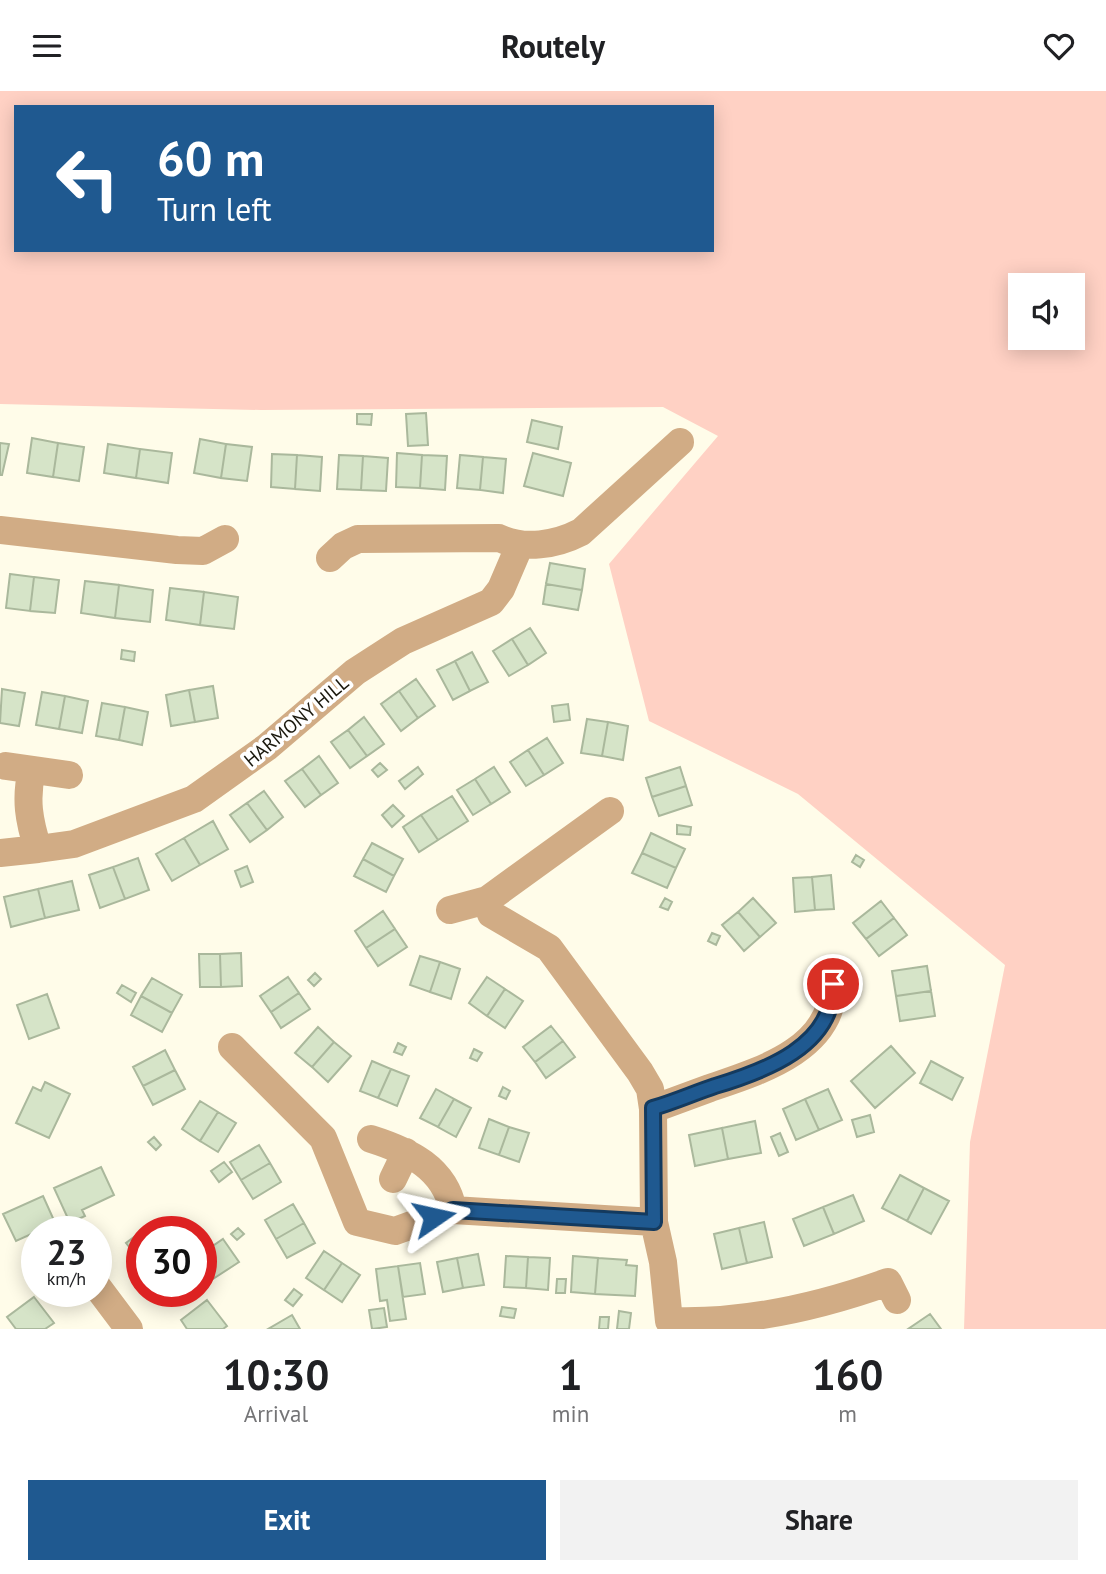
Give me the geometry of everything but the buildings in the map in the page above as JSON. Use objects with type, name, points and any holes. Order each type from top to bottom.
[{"type":"street","points":[[330,558],[343,546],[358,539],[499,538],[519,547],[531,543],[554,543],[581,532],[680,442]]},
{"type":"street","points":[[0,530],[190,551],[203,551],[225,539]]},
{"type":"street","name":"HARMONY HILL","points":[[0,853],[74,844],[194,799],[267,747],[355,672],[402,641],[491,602],[501,589],[519,547]]},
{"type":"street","points":[[38,849],[28,818],[27,790],[19,768],[69,775]]},
{"type":"street","points":[[450,910],[487,900],[610,811]]},
{"type":"street","points":[[487,900],[491,914],[549,948],[577,982],[650,1089],[653,1108],[654,1222],[663,1262],[668,1325],[709,1323],[780,1313],[888,1282],[897,1300]]},
{"type":"street","points":[[653,1108],[762,1072],[786,1058],[824,1024],[833,1003],[833,984]]},
{"type":"street","points":[[232,1047],[323,1138],[357,1222],[395,1231],[453,1210],[654,1222]]},
{"type":"street","points":[[371,1139],[405,1152],[434,1172],[445,1185],[453,1210]]},
{"type":"street","points":[[393,1179],[405,1152]]},
{"type":"street","points":[[107,1307],[129,1329]]},
{"type":"shaded area","points":[[0,91],[1106,91],[1106,1329],[964,1329],[970,1142],[1005,965],[798,794],[649,721],[609,564],[718,436],[663,407],[261,410],[0,404]]},
{"type":"route","points":[[434,1217],[453,1210],[654,1222],[653,1108],[762,1072],[786,1058],[824,1024],[833,1003],[833,984]]}]
